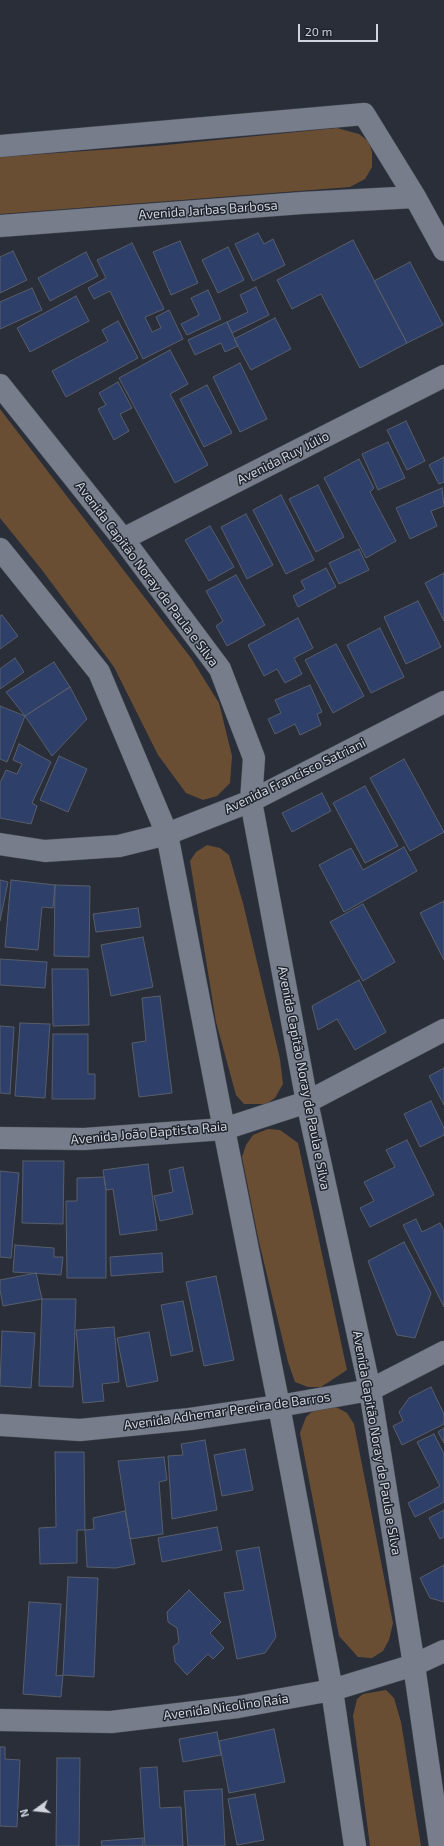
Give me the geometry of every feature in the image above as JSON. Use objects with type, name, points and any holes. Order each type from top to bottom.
[{"type":"street","points":[[0,146],[364,114],[415,197],[444,250]]},
{"type":"street","name":"Avenida Jarbas Barbosa","points":[[0,226],[302,203],[415,197]]},
{"type":"street","name":"Avenida Ruy Júlio","points":[[123,540],[444,376]]},
{"type":"street","name":"Avenida Capitão Noray de Paula e Silva","points":[[0,385],[123,540],[220,669],[254,758],[251,801],[307,1102],[370,1390],[414,1666],[440,1846]]},
{"type":"street","points":[[0,549],[99,672],[167,834],[279,1406],[332,1690],[355,1846]]},
{"type":"street","name":"Avenida Francisco Satriani","points":[[0,844],[53,851],[119,846],[167,834],[251,801],[444,702]]},
{"type":"street","name":"Avenida João Baptista Raia","points":[[0,1138],[84,1139],[224,1129],[307,1102],[444,1030]]},
{"type":"street","name":"Avenida Adhemar Pereira de Barros","points":[[0,1425],[80,1430],[190,1418],[279,1406],[370,1390],[444,1352]]},
{"type":"street","name":"Avenida Nicolino Raia","points":[[0,1720],[111,1722],[238,1707],[332,1690],[414,1666],[444,1651]]},
{"type":"shaded area","points":[[337,128],[359,134],[369,142],[372,152],[372,167],[365,179],[350,187],[0,214],[0,157],[156,146]]},
{"type":"shaded area","points":[[0,409],[191,658],[219,703],[232,756],[230,783],[217,796],[203,800],[186,793],[158,755],[114,667],[42,570],[0,518]]},
{"type":"shaded area","points":[[207,845],[220,848],[229,855],[243,903],[280,1059],[283,1084],[275,1098],[266,1104],[244,1104],[236,1095],[216,1022],[190,861],[196,852]]},
{"type":"shaded area","points":[[268,1129],[280,1130],[298,1143],[347,1370],[321,1387],[308,1387],[295,1382],[288,1362],[259,1242],[242,1157],[246,1145],[253,1135]]},
{"type":"shaded area","points":[[336,1407],[347,1413],[354,1424],[393,1623],[389,1640],[383,1651],[372,1658],[358,1657],[339,1636],[300,1433],[306,1417],[315,1409]]},
{"type":"shaded area","points":[[386,1690],[394,1698],[401,1722],[421,1846],[370,1846],[353,1716],[357,1699],[363,1694]]},
{"type":"building","points":[[258,233],[264,244],[273,239],[285,265],[253,281],[235,244]]},
{"type":"building","points":[[353,240],[407,343],[360,368],[321,294],[292,309],[277,280]]},
{"type":"building","points":[[180,241],[198,283],[171,295],[153,252]]},
{"type":"building","points":[[132,243],[164,309],[145,317],[152,332],[161,328],[156,317],[169,310],[183,339],[143,359],[110,291],[94,299],[88,288],[106,278],[97,260]]},
{"type":"building","points":[[228,247],[244,280],[218,293],[202,260]]},
{"type":"building","points":[[13,251],[27,280],[0,293],[0,257]]},
{"type":"building","points":[[86,252],[98,276],[50,301],[38,278]]},
{"type":"building","points":[[410,262],[443,325],[407,343],[374,281]]},
{"type":"building","points":[[256,287],[269,315],[232,333],[227,322],[248,312],[240,295]]},
{"type":"building","points":[[32,288],[42,310],[0,329],[0,302]]},
{"type":"building","points":[[208,290],[221,319],[187,335],[181,324],[199,315],[191,298]]},
{"type":"building","points":[[76,296],[89,321],[30,352],[17,328]]},
{"type":"building","points":[[275,318],[291,349],[251,370],[234,339]]},
{"type":"building","points":[[118,321],[138,358],[66,397],[52,371],[108,341],[102,330]]},
{"type":"building","points":[[227,322],[238,346],[225,352],[221,343],[195,355],[188,340]]},
{"type":"building","points":[[170,350],[188,384],[170,394],[208,465],[175,483],[119,378]]},
{"type":"building","points":[[240,363],[267,419],[240,432],[213,377]]},
{"type":"building","points":[[118,382],[132,408],[120,414],[129,431],[114,440],[98,409],[106,405],[99,393]]},
{"type":"building","points":[[207,385],[232,433],[204,447],[180,399]]},
{"type":"building","points":[[406,421],[425,461],[407,470],[387,430]]},
{"type":"building","points":[[388,442],[405,478],[378,490],[362,454]]},
{"type":"building","points":[[444,457],[444,482],[439,484],[429,465]]},
{"type":"building","points":[[359,459],[374,488],[370,492],[396,541],[366,558],[324,478]]},
{"type":"building","points":[[318,485],[344,537],[316,552],[289,499]]},
{"type":"building","points":[[442,488],[444,506],[431,511],[437,526],[410,539],[396,508]]},
{"type":"building","points":[[281,495],[314,560],[286,574],[253,510]]},
{"type":"building","points":[[246,514],[273,565],[247,579],[221,527]]},
{"type":"building","points":[[210,526],[234,567],[209,581],[185,540]]},
{"type":"building","points":[[359,549],[369,570],[339,584],[329,563]]},
{"type":"building","points":[[326,568],[336,587],[298,607],[293,596],[305,589],[301,581]]},
{"type":"building","points":[[444,573],[444,621],[425,583]]},
{"type":"building","points":[[236,575],[265,625],[227,646],[216,626],[223,621],[206,591]]},
{"type":"building","points":[[418,601],[441,647],[406,664],[384,617]]},
{"type":"building","points":[[2,615],[18,636],[0,649],[0,616]]},
{"type":"building","points":[[298,618],[313,648],[294,658],[302,674],[285,683],[277,669],[264,676],[248,645]]},
{"type":"building","points":[[380,628],[404,677],[371,693],[347,645]]},
{"type":"building","points":[[336,644],[364,696],[333,713],[305,660]]},
{"type":"building","points":[[15,658],[24,672],[0,689],[0,669]]},
{"type":"building","points":[[54,662],[70,687],[25,716],[6,692]]},
{"type":"building","points":[[310,685],[322,712],[317,714],[321,725],[300,735],[295,724],[275,734],[268,719],[281,713],[275,700]]},
{"type":"building","points":[[70,687],[87,719],[52,756],[25,716]]},
{"type":"building","points":[[0,706],[25,716],[7,762],[0,759]]},
{"type":"building","points":[[19,744],[51,762],[32,803],[37,806],[31,824],[0,818],[0,783],[6,770],[17,774],[22,764],[13,760]]},
{"type":"building","points":[[59,756],[87,769],[68,812],[40,800]]},
{"type":"building","points":[[404,759],[444,832],[410,851],[370,778]]},
{"type":"building","points":[[365,786],[398,846],[365,863],[333,803]]},
{"type":"building","points":[[322,793],[331,811],[292,832],[282,813]]},
{"type":"building","points":[[404,847],[417,871],[344,912],[319,865],[351,848],[363,870]]},
{"type":"building","points":[[0,880],[8,882],[0,921]]},
{"type":"building","points":[[11,880],[55,885],[53,908],[42,907],[38,950],[5,947]]},
{"type":"building","points":[[55,885],[90,886],[89,957],[54,956]]},
{"type":"building","points":[[444,901],[444,960],[420,913]]},
{"type":"building","points":[[363,904],[395,962],[363,981],[330,922]]},
{"type":"building","points":[[138,908],[141,927],[96,932],[93,914]]},
{"type":"building","points":[[143,937],[153,987],[111,996],[101,945]]},
{"type":"building","points":[[0,959],[47,962],[45,988],[0,985]]},
{"type":"building","points":[[52,969],[88,969],[89,1025],[53,1026]]},
{"type":"building","points":[[359,980],[386,1032],[355,1050],[337,1019],[318,1030],[312,1006]]},
{"type":"building","points":[[160,996],[172,1093],[139,1097],[132,1043],[146,1041],[142,998]]},
{"type":"building","points":[[20,1023],[50,1024],[45,1098],[15,1096]]},
{"type":"building","points":[[0,1026],[14,1027],[10,1094],[0,1093]]},
{"type":"building","points":[[53,1034],[88,1034],[88,1074],[95,1074],[95,1099],[52,1099]]},
{"type":"building","points":[[444,1068],[444,1105],[429,1076]]},
{"type":"building","points":[[431,1101],[444,1128],[444,1135],[420,1147],[404,1114]]},
{"type":"building","points":[[407,1140],[434,1195],[370,1227],[360,1208],[374,1201],[364,1182],[395,1167],[386,1150]]},
{"type":"building","points":[[23,1161],[64,1161],[63,1224],[22,1223]]},
{"type":"building","points":[[148,1164],[157,1230],[120,1235],[113,1189],[106,1190],[103,1170]]},
{"type":"building","points":[[183,1167],[193,1214],[160,1221],[154,1196],[173,1192],[169,1170]]},
{"type":"building","points":[[0,1171],[19,1173],[11,1258],[0,1257]]},
{"type":"building","points":[[104,1177],[106,1190],[106,1278],[67,1278],[66,1201],[77,1201],[77,1178]]},
{"type":"building","points":[[416,1219],[422,1232],[440,1223],[444,1231],[444,1307],[403,1225]]},
{"type":"building","points":[[404,1242],[431,1293],[415,1338],[397,1335],[368,1261]]},
{"type":"building","points":[[15,1245],[54,1248],[54,1257],[63,1257],[61,1275],[13,1272]]},
{"type":"building","points":[[162,1253],[163,1272],[111,1276],[110,1257]]},
{"type":"building","points":[[36,1273],[42,1299],[3,1306],[0,1280]]},
{"type":"building","points":[[216,1276],[234,1360],[204,1366],[186,1282]]},
{"type":"building","points":[[42,1299],[76,1299],[73,1387],[39,1386]]},
{"type":"building","points":[[183,1301],[193,1351],[171,1356],[161,1305]]},
{"type":"building","points":[[114,1327],[119,1382],[102,1384],[104,1401],[83,1403],[76,1330]]},
{"type":"building","points":[[2,1331],[35,1333],[31,1388],[0,1386]]},
{"type":"building","points":[[149,1332],[158,1381],[127,1387],[117,1338]]},
{"type":"building","points":[[431,1387],[444,1414],[444,1424],[402,1445],[393,1426],[403,1421],[399,1412],[409,1398]]},
{"type":"building","points":[[444,1428],[444,1443],[438,1432]]},
{"type":"building","points":[[434,1434],[444,1454],[444,1502],[415,1517],[408,1503],[440,1486],[417,1442]]},
{"type":"building","points":[[205,1440],[217,1510],[172,1519],[168,1456],[183,1455],[181,1444]]},
{"type":"building","points":[[245,1449],[253,1490],[222,1496],[214,1455]]},
{"type":"building","points":[[55,1452],[84,1452],[85,1530],[77,1530],[77,1563],[40,1564],[39,1528],[56,1527]]},
{"type":"building","points":[[164,1457],[167,1480],[159,1482],[163,1534],[130,1539],[118,1461]]},
{"type":"building","points":[[444,1510],[444,1537],[440,1539],[429,1518]]},
{"type":"building","points":[[125,1511],[135,1564],[116,1568],[87,1567],[85,1530],[94,1529],[93,1518]]},
{"type":"building","points":[[217,1527],[222,1550],[162,1562],[158,1538]]},
{"type":"building","points":[[259,1547],[276,1637],[265,1653],[237,1659],[224,1593],[244,1590],[236,1551]]},
{"type":"building","points":[[444,1565],[444,1602],[430,1598],[420,1578]]},
{"type":"building","points":[[68,1577],[98,1578],[94,1677],[63,1675]]},
{"type":"building","points":[[189,1590],[221,1622],[210,1633],[224,1648],[213,1659],[208,1654],[187,1675],[175,1662],[173,1647],[179,1642],[177,1628],[168,1622],[167,1612]]},
{"type":"building","points":[[29,1602],[61,1604],[56,1676],[63,1675],[61,1697],[23,1694]]},
{"type":"building","points":[[274,1729],[285,1782],[229,1793],[219,1741]]},
{"type":"building","points":[[217,1732],[221,1755],[183,1762],[179,1739]]},
{"type":"building","points":[[0,1747],[5,1747],[5,1759],[20,1760],[17,1827],[0,1826]]},
{"type":"building","points":[[57,1758],[80,1758],[79,1846],[56,1846]]},
{"type":"building","points":[[157,1767],[160,1808],[181,1807],[183,1846],[145,1846],[140,1768]]},
{"type":"building","points":[[222,1789],[225,1846],[188,1846],[184,1791]]},
{"type":"building","points":[[255,1794],[264,1840],[237,1845],[228,1799]]},
{"type":"building","points":[[143,1838],[143,1846],[102,1846],[101,1841]]}]
